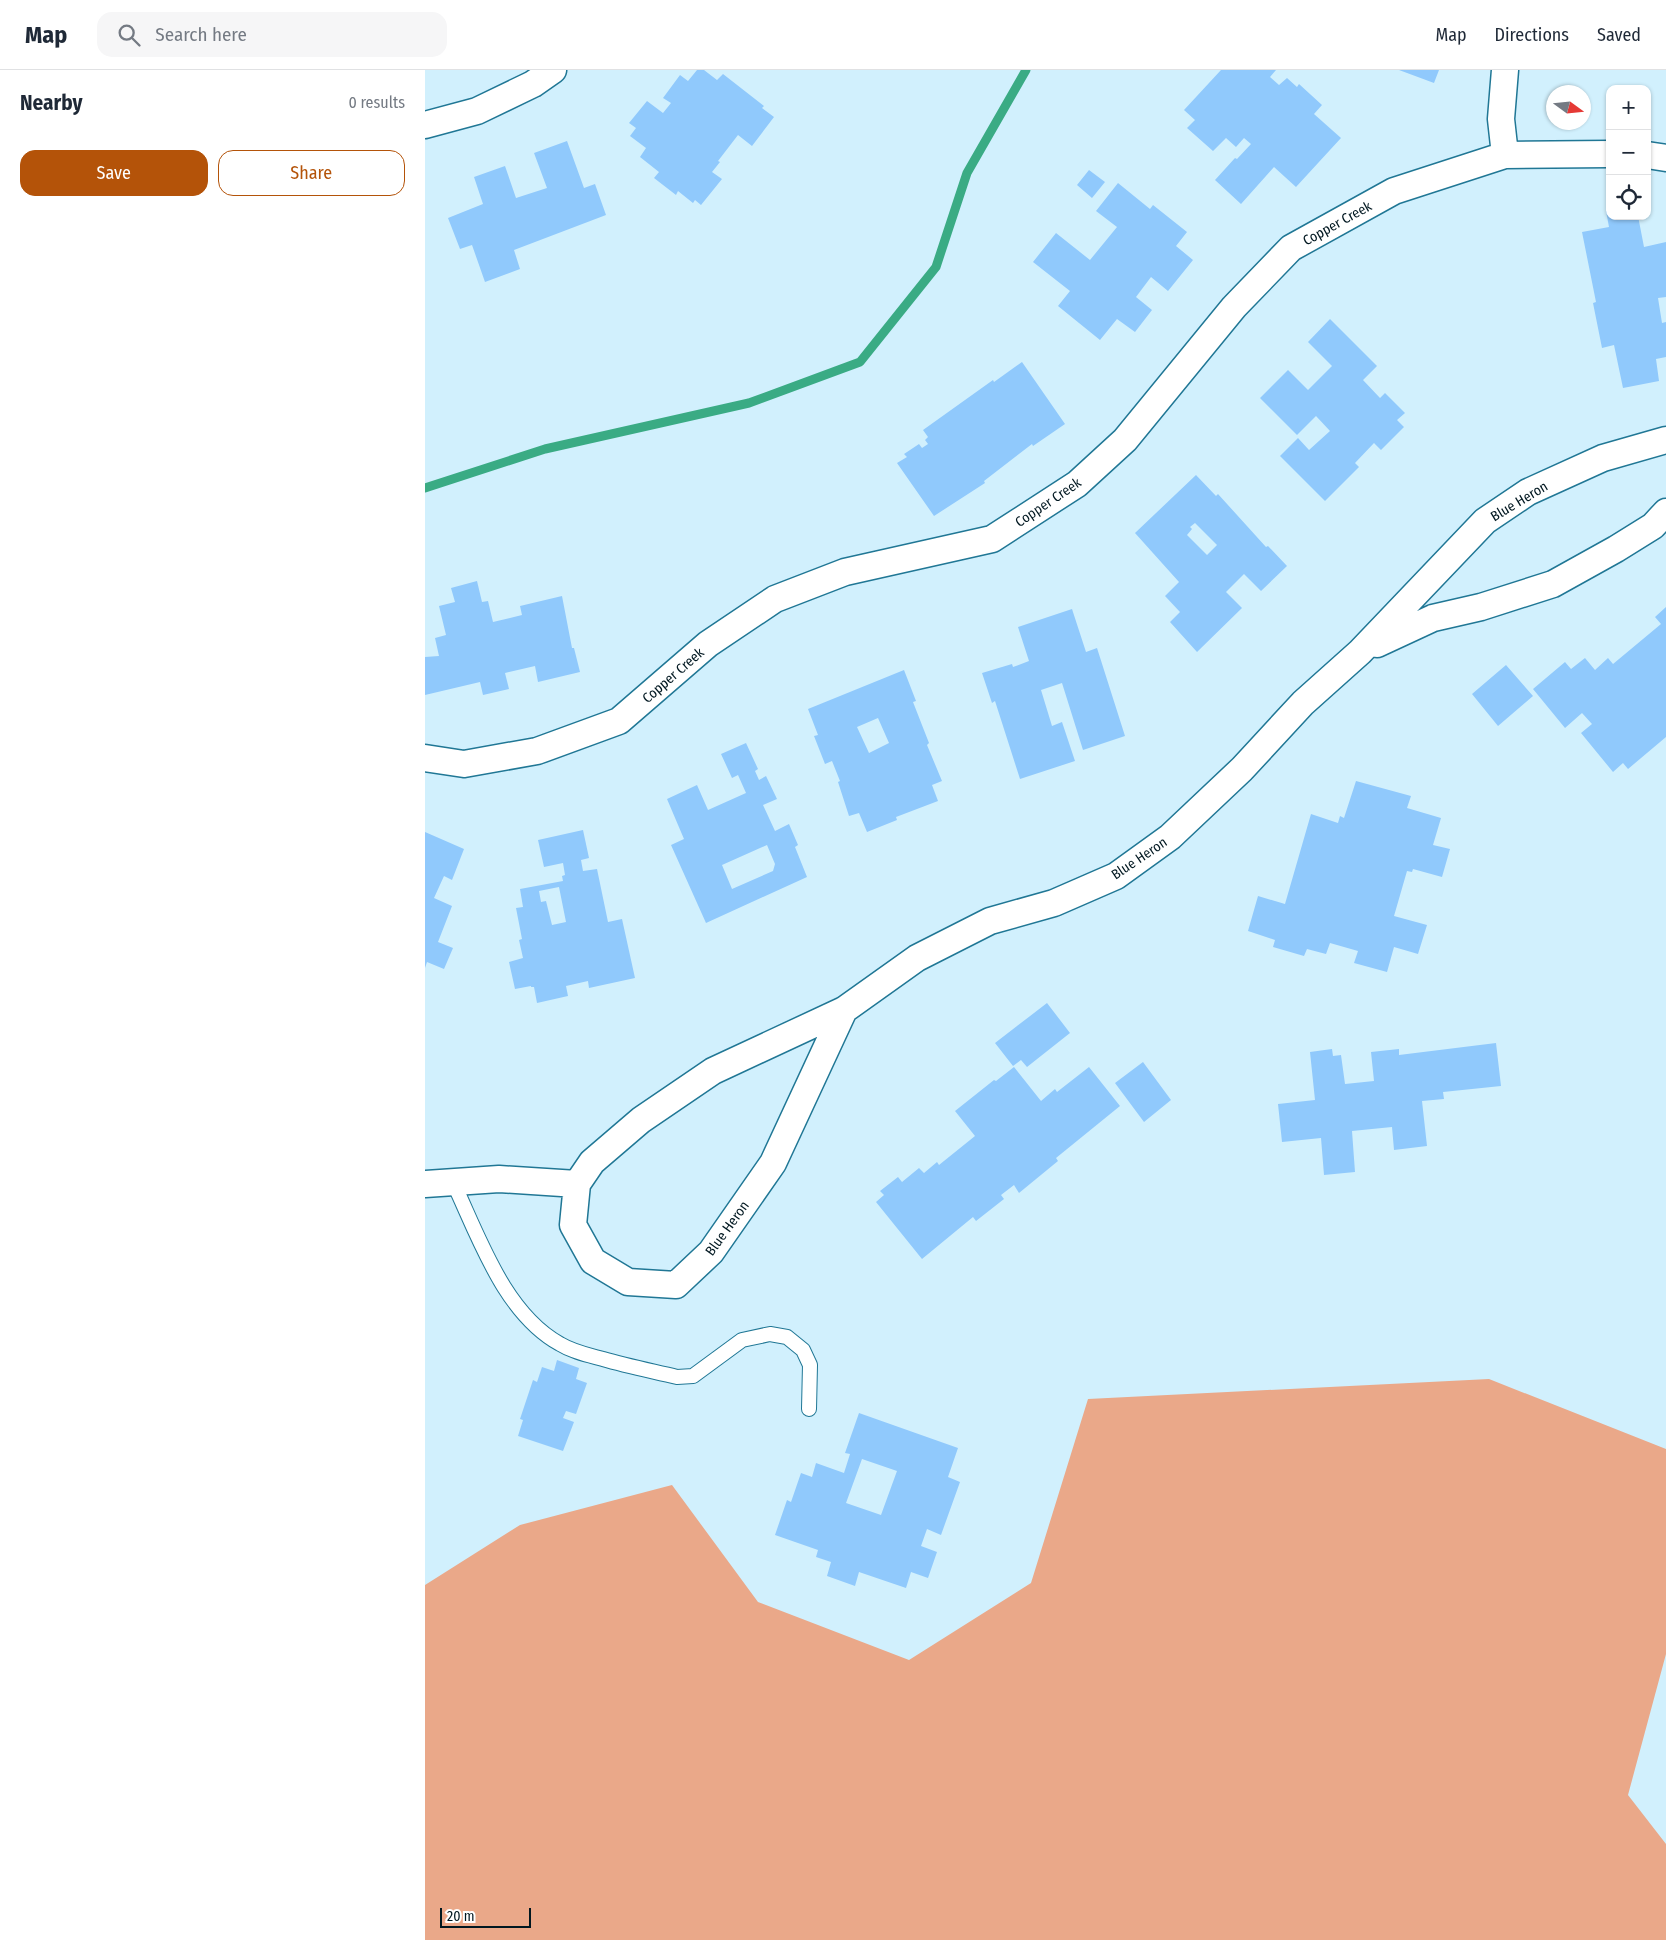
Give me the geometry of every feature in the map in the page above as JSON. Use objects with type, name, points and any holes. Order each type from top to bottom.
[{"type":"street","points":[[425,125],[477,111],[533,84],[553,70]]},
{"type":"street","points":[[1505,70],[1501,119],[1505,155]]},
{"type":"street","name":"Copper Creek","points":[[425,758],[464,764],[537,751],[619,721],[708,644],[775,599],[845,572],[992,539],[1077,484],[1125,440],[1234,307],[1291,248],[1395,191],[1505,155],[1606,154]]},
{"type":"street","points":[[1651,156],[1666,158]]},
{"type":"street","name":"Blue Heron","points":[[844,1010],[773,1163],[711,1252],[676,1285],[628,1282],[593,1261],[573,1225],[577,1184],[592,1162],[641,1120],[713,1071],[844,1010],[917,958],[990,921],[1054,903],[1116,876],[1170,837],[1242,769],[1303,703],[1360,652],[1485,520],[1528,492],[1603,458],[1666,440]]},
{"type":"street","name":"Blue Heron","points":[[1360,652],[1433,618],[1481,606],[1553,584],[1653,526],[1666,512]]},
{"type":"street","points":[[425,1184],[499,1179],[577,1184]]},
{"type":"lane","points":[[453,1182],[492,1266],[508,1294],[539,1331],[561,1345],[581,1353],[677,1377],[693,1376],[742,1340],[770,1334],[787,1337],[803,1350],[810,1365],[809,1409]]},
{"type":"shaded area","points":[[1489,1379],[1666,1449],[1666,1654],[1628,1795],[1666,1844],[1666,1940],[425,1940],[425,1585],[520,1525],[672,1485],[758,1602],[909,1660],[1031,1583],[1088,1399]]},
{"type":"building","points":[[697,70],[704,70],[717,80],[723,74],[764,106],[762,108],[774,117],[752,146],[738,135],[712,172],[722,179],[701,205],[695,200],[693,203],[678,191],[676,195],[654,178],[659,172],[640,157],[646,148],[630,136],[636,128],[629,123],[647,101],[663,113],[671,103],[663,98],[680,75],[688,81]]},
{"type":"building","points":[[1221,70],[1276,70],[1270,77],[1279,85],[1287,78],[1297,87],[1299,84],[1322,105],[1314,114],[1341,138],[1296,187],[1274,167],[1241,204],[1215,180],[1251,144],[1244,138],[1236,147],[1226,138],[1213,151],[1187,128],[1195,120],[1184,110]]},
{"type":"building","points":[[1399,70],[1439,70],[1434,83]]},
{"type":"building","points":[[567,141],[584,188],[595,184],[606,215],[514,250],[520,269],[485,282],[472,245],[460,249],[448,218],[483,204],[474,177],[505,166],[516,198],[547,188],[534,153]]},
{"type":"building","points":[[1089,170],[1105,182],[1092,198],[1077,185]]},
{"type":"building","points":[[1118,183],[1150,209],[1153,205],[1187,232],[1176,246],[1193,260],[1168,291],[1151,277],[1136,297],[1152,310],[1135,332],[1117,319],[1100,340],[1058,306],[1070,291],[1033,262],[1056,233],[1090,260],[1117,227],[1096,211]]},
{"type":"building","points":[[1608,220],[1639,220],[1644,247],[1666,242],[1666,297],[1658,298],[1662,323],[1666,322],[1666,357],[1656,359],[1659,381],[1623,388],[1614,345],[1602,348],[1593,303],[1596,302],[1582,232],[1609,227]]},
{"type":"building","points":[[1330,319],[1377,366],[1363,380],[1380,398],[1385,393],[1405,413],[1397,420],[1404,427],[1381,450],[1374,443],[1355,463],[1359,467],[1325,501],[1280,456],[1298,438],[1309,450],[1330,431],[1316,416],[1297,435],[1260,398],[1288,370],[1308,390],[1332,366],[1308,342]]},
{"type":"building","points":[[1022,362],[1065,424],[1033,446],[1032,444],[984,481],[985,483],[934,516],[897,463],[907,457],[904,454],[919,444],[922,448],[928,444],[925,440],[928,437],[923,430],[993,380],[994,382]]},
{"type":"building","points":[[1196,475],[1216,496],[1218,494],[1266,547],[1268,546],[1287,566],[1261,591],[1244,574],[1226,592],[1242,608],[1197,652],[1170,622],[1180,612],[1165,596],[1179,582],[1135,533]],"holes":[[[1195,523],[1217,545],[1207,555],[1187,535],[1192,529],[1190,527]]]},
{"type":"building","points":[[477,581],[482,602],[488,601],[493,622],[522,615],[520,606],[562,596],[572,648],[574,648],[580,672],[538,682],[535,666],[505,673],[509,689],[483,695],[480,682],[425,695],[425,657],[439,656],[435,638],[446,635],[439,606],[455,602],[451,588]]},
{"type":"building","points":[[1666,607],[1666,737],[1628,769],[1623,763],[1613,772],[1581,733],[1592,724],[1582,713],[1565,728],[1533,689],[1565,662],[1571,669],[1585,658],[1595,670],[1608,658],[1613,664],[1661,624],[1655,617]]},
{"type":"building","points":[[1072,609],[1086,652],[1097,648],[1125,736],[1083,750],[1062,683],[1041,690],[1052,726],[1062,722],[1075,761],[1020,779],[995,701],[992,703],[982,673],[1012,664],[1013,667],[1029,661],[1018,627]]},
{"type":"building","points":[[1506,665],[1533,696],[1498,726],[1472,694]]},
{"type":"building","points":[[904,670],[916,701],[913,702],[929,743],[927,745],[942,781],[932,785],[938,801],[896,817],[897,820],[867,832],[859,813],[849,816],[838,782],[840,781],[832,761],[825,764],[814,736],[818,735],[808,709]],"holes":[[[878,718],[889,743],[869,753],[857,727]]]},
{"type":"building","points":[[746,743],[758,769],[755,771],[759,780],[766,776],[777,799],[763,805],[775,831],[789,824],[798,845],[795,847],[807,877],[706,923],[671,845],[684,839],[667,799],[697,785],[708,810],[746,793],[738,775],[732,778],[721,754]],"holes":[[[767,845],[775,864],[773,871],[732,889],[722,865]]]},
{"type":"building","points":[[1356,781],[1411,796],[1407,808],[1441,818],[1433,845],[1450,849],[1442,877],[1413,869],[1412,872],[1407,871],[1394,916],[1427,925],[1418,954],[1394,947],[1387,972],[1354,963],[1358,951],[1330,943],[1326,954],[1307,949],[1304,956],[1273,947],[1275,940],[1248,931],[1258,896],[1285,904],[1311,814],[1338,823],[1340,816],[1344,818]]},
{"type":"building","points":[[583,830],[589,858],[581,860],[583,871],[597,869],[608,922],[622,919],[635,978],[589,988],[588,981],[566,986],[568,996],[537,1003],[534,987],[515,989],[509,962],[523,958],[519,940],[522,939],[516,908],[523,907],[520,889],[563,881],[562,876],[565,875],[563,863],[544,867],[538,840]],"holes":[[[559,887],[566,922],[552,925],[546,901],[541,902],[539,891]]]},
{"type":"building","points":[[425,832],[464,849],[452,880],[444,876],[434,898],[452,906],[438,942],[453,948],[444,969],[427,962],[425,968]]},
{"type":"building","points":[[1047,1003],[1070,1033],[1027,1067],[1021,1060],[1013,1066],[995,1043]]},
{"type":"building","points":[[1496,1043],[1501,1086],[1443,1092],[1444,1099],[1422,1101],[1427,1146],[1394,1150],[1392,1127],[1352,1131],[1355,1172],[1324,1175],[1321,1138],[1282,1142],[1278,1104],[1315,1100],[1310,1052],[1332,1049],[1333,1056],[1341,1055],[1345,1084],[1374,1081],[1371,1052],[1399,1049],[1399,1055]]},
{"type":"building","points":[[1143,1062],[1171,1100],[1144,1122],[1115,1083]]},
{"type":"building","points":[[1014,1067],[1041,1101],[1055,1089],[1057,1092],[1089,1067],[1120,1106],[1056,1158],[1058,1161],[1019,1193],[1014,1185],[1001,1195],[1004,1199],[976,1221],[973,1217],[922,1259],[876,1202],[884,1195],[880,1191],[898,1177],[902,1182],[919,1168],[924,1173],[937,1162],[939,1165],[975,1136],[955,1111],[994,1080],[996,1081]]},
{"type":"building","points":[[557,1360],[579,1368],[576,1379],[587,1383],[576,1414],[566,1411],[563,1418],[574,1422],[563,1451],[518,1436],[523,1420],[520,1419],[533,1380],[537,1382],[542,1367],[554,1371]]},
{"type":"building","points":[[859,1413],[958,1448],[948,1477],[960,1482],[941,1535],[927,1529],[921,1546],[937,1552],[928,1578],[911,1572],[906,1588],[859,1572],[855,1586],[827,1576],[831,1562],[816,1557],[818,1550],[775,1535],[787,1500],[791,1502],[801,1473],[812,1477],[816,1463],[844,1473],[850,1454],[845,1453]],"holes":[[[862,1459],[897,1471],[881,1515],[846,1503]]]},
{"type":"waterway","points":[[425,488],[545,449],[749,403],[860,362],[936,267],[967,173],[1026,70]]}]
